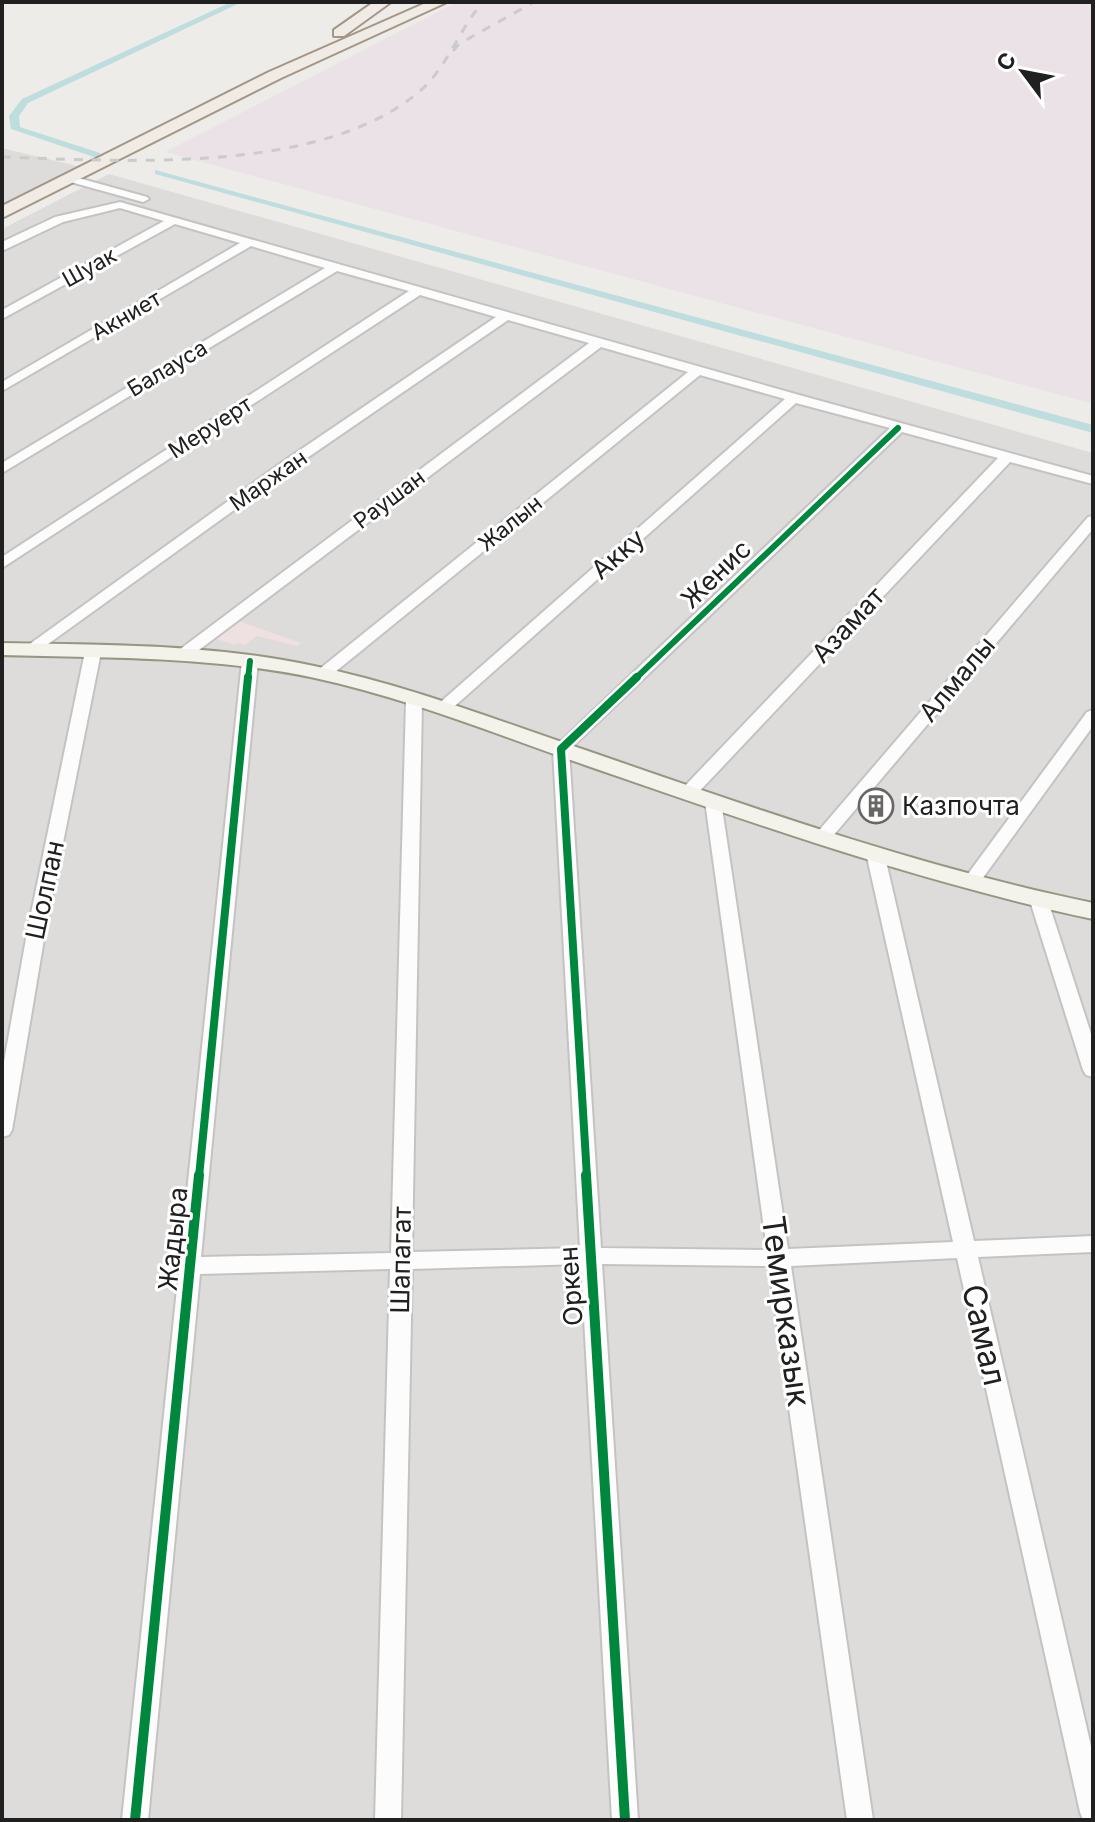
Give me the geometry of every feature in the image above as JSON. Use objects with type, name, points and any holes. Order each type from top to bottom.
[{"type":"main road","points":[[275,75],[384,2]]},
{"type":"main road","points":[[2,213],[275,75],[440,2]]},
{"type":"street","points":[[71,179],[145,199],[175,220]]},
{"type":"street","points":[[2,249],[38,241],[57,231],[69,214],[120,205],[898,428],[1093,480]]},
{"type":"street","name":"Шуак","points":[[2,315],[175,220]]},
{"type":"street","name":"Акниет","points":[[2,387],[250,242]]},
{"type":"street","name":"Балауса","points":[[2,469],[333,268]]},
{"type":"street","name":"Меруерт","points":[[2,564],[419,290]]},
{"type":"street","name":"Маржан","points":[[32,649],[286,466],[508,314]]},
{"type":"street","name":"Раушан","points":[[181,656],[598,343]]},
{"type":"street","name":"Жалын","points":[[323,674],[697,371]]},
{"type":"street","name":"Акку","points":[[442,709],[794,398]]},
{"type":"street","name":"Женис","points":[[561,749],[898,428]]},
{"type":"street","name":"Азамат","points":[[688,793],[1007,457]]},
{"type":"street","name":"Алмалы","points":[[821,839],[1093,520]]},
{"type":"street","points":[[2,649],[250,661],[323,674],[442,709],[876,857],[1039,901],[1093,911]]},
{"type":"street","name":"Шолпан","points":[[2,1130],[36,933],[93,652]]},
{"type":"street","name":"Жадыра","points":[[135,1820],[250,661]]},
{"type":"street","name":"Шапагат","points":[[388,1820],[414,701]]},
{"type":"street","points":[[971,882],[1093,715]]},
{"type":"street","name":"Оркен","points":[[561,749],[625,1820]]},
{"type":"street","name":"Темирказык","points":[[713,801],[860,1820]]},
{"type":"street","name":"Самал","points":[[876,857],[1093,1812]]},
{"type":"street","points":[[1039,901],[1093,1070]]},
{"type":"street","points":[[190,1266],[589,1256],[779,1258],[1093,1244]]},
{"type":"shaded area","points":[[457,2],[1093,2],[1093,404],[165,152]]},
{"type":"shaded area","points":[[2,148],[81,167],[2,207]]},
{"type":"shaded area","points":[[109,174],[1093,453],[1093,1820],[2,1820],[2,229]]},
{"type":"shaded area","points":[[233,619],[301,643],[297,646],[257,636],[245,645],[235,645],[211,637]]},
{"type":"building","name":"Казпочта","points":[[871,796],[892,804],[883,816],[861,808]]},
{"type":"waterway","points":[[97,155],[16,129],[14,116],[25,101],[238,2]]},
{"type":"waterway","points":[[158,172],[1093,429]]},
{"type":"railway","points":[[2,157],[105,160],[220,157],[277,150],[330,137],[379,118],[420,91],[438,71],[483,2]]},
{"type":"railway","points":[[453,51],[459,44],[534,2]]},
{"type":"cycle path","points":[[625,1820],[561,749],[898,428]]},
{"type":"cycle path","points":[[135,1820],[250,661]]},
{"type":"place","name":"Казпочта","points":[[876,806]]}]
